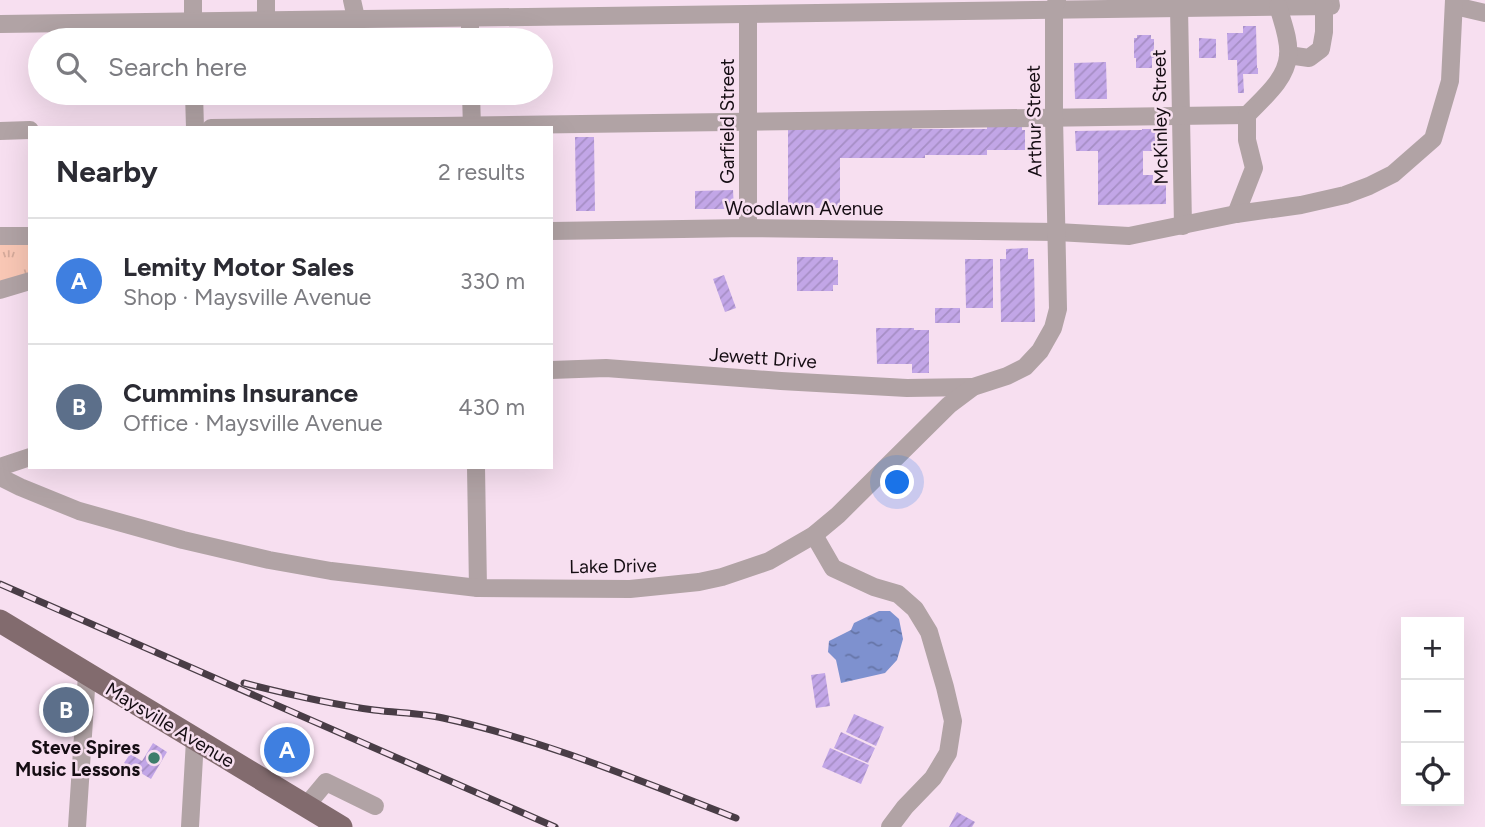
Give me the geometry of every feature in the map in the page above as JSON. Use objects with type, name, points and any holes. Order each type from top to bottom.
[{"type":"main road","name":"Maysville Avenue","points":[[0,621],[315,816],[341,827]]},
{"type":"street","points":[[193,0],[193,28]]},
{"type":"street","points":[[265,0],[266,19]]},
{"type":"street","points":[[352,0],[356,19]]},
{"type":"street","points":[[1454,3],[1485,13]]},
{"type":"street","name":"Woodlawn Avenue","points":[[553,231],[748,228],[1057,232],[1129,236],[1345,195],[1393,174],[1433,139],[1450,81],[1454,3]]},
{"type":"street","points":[[0,24],[470,18],[577,8],[692,7],[748,14],[824,6],[1056,4],[1179,7],[1328,4],[1321,49],[1310,58],[1288,55]]},
{"type":"street","name":"Arthur Street","points":[[1056,4],[1054,117],[1057,232]]},
{"type":"street","points":[[1236,214],[1254,168],[1247,140],[1247,114],[1283,73],[1288,55],[1278,6]]},
{"type":"street","name":"McKinley Street","points":[[1179,7],[1182,226]]},
{"type":"street","name":"Garfield Street","points":[[748,14],[748,228]]},
{"type":"street","points":[[470,18],[470,28]]},
{"type":"street","points":[[194,105],[195,126]]},
{"type":"street","points":[[471,105],[472,126]]},
{"type":"street","points":[[518,126],[1247,114]]},
{"type":"street","points":[[0,131],[28,130]]},
{"type":"street","name":"Lake Drive","points":[[0,477],[79,511],[183,540],[331,571],[478,588],[630,589],[723,577],[769,561],[814,535],[838,515],[949,405],[973,387],[1025,367],[1040,351],[1053,328],[1058,309],[1057,232]]},
{"type":"street","points":[[0,236],[28,236]]},
{"type":"street","points":[[0,290],[28,282]]},
{"type":"street","name":"Jewett Drive","points":[[553,370],[606,368],[907,388],[973,387]]},
{"type":"street","points":[[0,467],[28,458]]},
{"type":"street","points":[[476,469],[478,588]]},
{"type":"street","points":[[814,535],[834,568],[874,587],[898,594],[915,609],[929,632],[945,687],[953,722],[948,753],[933,778],[890,827]]},
{"type":"street","points":[[77,827],[87,674]]},
{"type":"street","points":[[190,827],[195,740]]},
{"type":"street","points":[[315,816],[326,782],[375,806]]},
{"type":"green space","points":[[28,244],[28,278],[0,287],[0,245]]},
{"type":"water","points":[[879,611],[890,611],[899,619],[903,639],[897,660],[885,673],[841,683],[836,660],[828,652],[829,641],[851,630],[854,623]]},
{"type":"building","points":[[1243,26],[1256,26],[1258,74],[1243,74],[1244,93],[1238,93],[1237,60],[1228,60],[1227,33],[1243,33]]},
{"type":"building","points":[[1137,35],[1151,35],[1151,39],[1154,39],[1152,68],[1136,68],[1134,38],[1137,38]]},
{"type":"building","points":[[1199,38],[1216,39],[1216,58],[1199,58]]},
{"type":"building","points":[[1106,62],[1107,99],[1075,99],[1074,63]]},
{"type":"building","points":[[912,123],[912,129],[987,129],[987,123],[1022,123],[1022,130],[1025,130],[1025,150],[987,150],[987,155],[925,155],[925,158],[840,158],[840,208],[813,208],[813,213],[792,213],[792,208],[788,208],[788,130]]},
{"type":"building","points":[[1158,129],[1158,151],[1143,151],[1143,175],[1153,175],[1153,184],[1166,183],[1166,204],[1098,205],[1098,151],[1076,151],[1075,131]]},
{"type":"building","points":[[575,137],[594,137],[595,211],[576,211]]},
{"type":"building","points":[[733,190],[734,209],[695,209],[695,191]]},
{"type":"building","points":[[1028,248],[1028,259],[1034,259],[1035,322],[1001,322],[1000,259],[1006,259],[1006,249]]},
{"type":"building","points":[[797,257],[833,257],[833,260],[838,260],[838,285],[833,285],[833,291],[797,291]]},
{"type":"building","points":[[965,259],[993,259],[993,308],[966,308]]},
{"type":"building","points":[[724,275],[736,308],[725,312],[713,279]]},
{"type":"building","points":[[935,308],[960,308],[960,323],[935,323]]},
{"type":"building","points":[[876,328],[929,330],[929,373],[912,373],[912,364],[877,364]]},
{"type":"building","points":[[825,673],[830,706],[816,708],[811,675]]},
{"type":"building","points":[[59,697],[75,698],[73,723],[57,722]]},
{"type":"building","points":[[854,714],[884,727],[876,746],[846,732]]},
{"type":"building","points":[[271,732],[311,755],[303,768],[264,746]]},
{"type":"building","points":[[841,732],[875,748],[868,763],[834,748]]},
{"type":"building","name":"Steve Spires Music Lessons","points":[[153,743],[167,752],[151,779],[124,763],[130,754],[142,761]]},
{"type":"building","points":[[830,748],[869,765],[861,784],[822,767]]},
{"type":"building","points":[[957,812],[975,822],[972,827],[949,827]]},
{"type":"railway","points":[[0,584],[555,827]]},
{"type":"railway","points":[[244,683],[341,705],[435,716],[481,727],[591,762],[736,818]]},
{"type":"place","name":"Cummins Insurance","points":[[66,710]]},
{"type":"place","name":"Lemity Motor Sales","points":[[287,750]]},
{"type":"place","name":"Steve Spires Music Lessons","points":[[154,758]]}]
